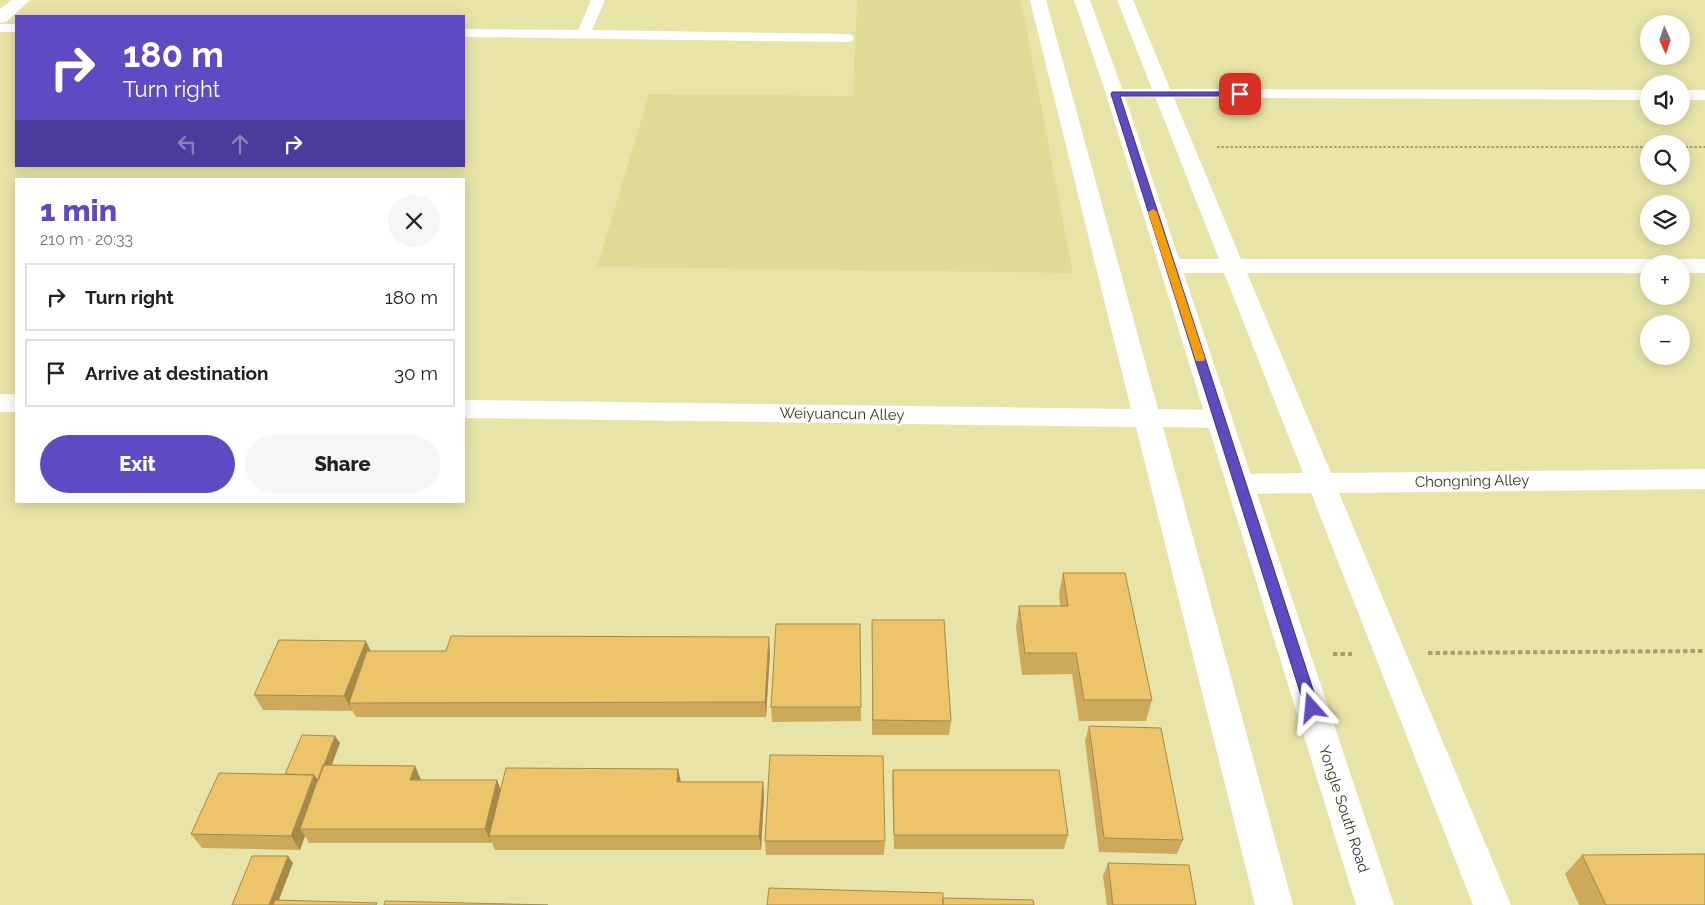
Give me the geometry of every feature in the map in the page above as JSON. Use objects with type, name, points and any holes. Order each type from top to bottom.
[{"type":"street","points":[[0,18],[22,0]]},
{"type":"street","points":[[1038,0],[1274,905]]},
{"type":"street","name":"Yongle South Road","points":[[1082,0],[1115,94],[1375,905]]},
{"type":"street","points":[[1125,0],[1492,905]]},
{"type":"street","points":[[1170,266],[1640,266]]},
{"type":"street","points":[[1690,266],[1705,266]]},
{"type":"street","points":[[0,403],[15,403]]},
{"type":"street","name":"Weiyuancun Alley","points":[[465,409],[1219,419]]},
{"type":"street","name":"Chongning Alley","points":[[1240,484],[1705,479]]},
{"type":"lane","points":[[583,34],[598,0]]},
{"type":"lane","points":[[0,28],[15,28]]},
{"type":"lane","points":[[465,33],[847,38]]},
{"type":"lane","points":[[1115,94],[1640,95]]},
{"type":"lane","points":[[1690,95],[1705,95]]},
{"type":"path","points":[[1184,147],[1640,147]]},
{"type":"path","points":[[1690,147],[1705,147]]},
{"type":"path","points":[[1295,655],[1705,651]]},
{"type":"shaded area","points":[[857,0],[1021,0],[1073,273],[597,267],[649,94],[853,96]]},
{"type":"building","points":[[1063,573],[1125,573],[1152,700],[1084,700],[1076,653],[1025,653],[1019,606],[1068,606]]},
{"type":"building","points":[[872,620],[944,620],[951,721],[873,720]]},
{"type":"building","points":[[776,624],[860,624],[861,707],[771,707]]},
{"type":"building","points":[[451,636],[769,637],[765,702],[349,703],[367,651],[446,651]]},
{"type":"building","points":[[279,640],[366,641],[344,696],[254,695]]},
{"type":"building","points":[[1089,726],[1161,728],[1183,840],[1104,838]]},
{"type":"building","points":[[302,735],[335,736],[318,781],[314,775],[285,774]]},
{"type":"building","points":[[770,755],[883,756],[885,841],[765,841]]},
{"type":"building","points":[[323,765],[415,766],[410,780],[497,780],[485,829],[300,829]]},
{"type":"building","points":[[506,768],[678,769],[677,782],[763,782],[759,836],[489,836]]},
{"type":"building","points":[[893,770],[1059,770],[1068,835],[894,835]]},
{"type":"building","points":[[219,773],[314,775],[291,836],[191,834]]},
{"type":"building","points":[[1705,854],[1705,905],[1606,905],[1582,855]]},
{"type":"building","points":[[252,856],[288,856],[269,905],[232,905]]},
{"type":"building","points":[[1108,863],[1189,865],[1196,905],[1113,905]]},
{"type":"building","points":[[769,888],[943,893],[943,905],[767,905]]},
{"type":"building","points":[[943,898],[1033,900],[1034,905],[943,905]]},
{"type":"building","points":[[275,900],[377,903],[376,905],[273,905]]},
{"type":"building","points":[[385,901],[548,905],[384,905]]},
{"type":"slow traffic","points":[[1153,212],[1200,358]]},
{"type":"route","points":[[1240,94],[1115,94],[1312,708]]}]
